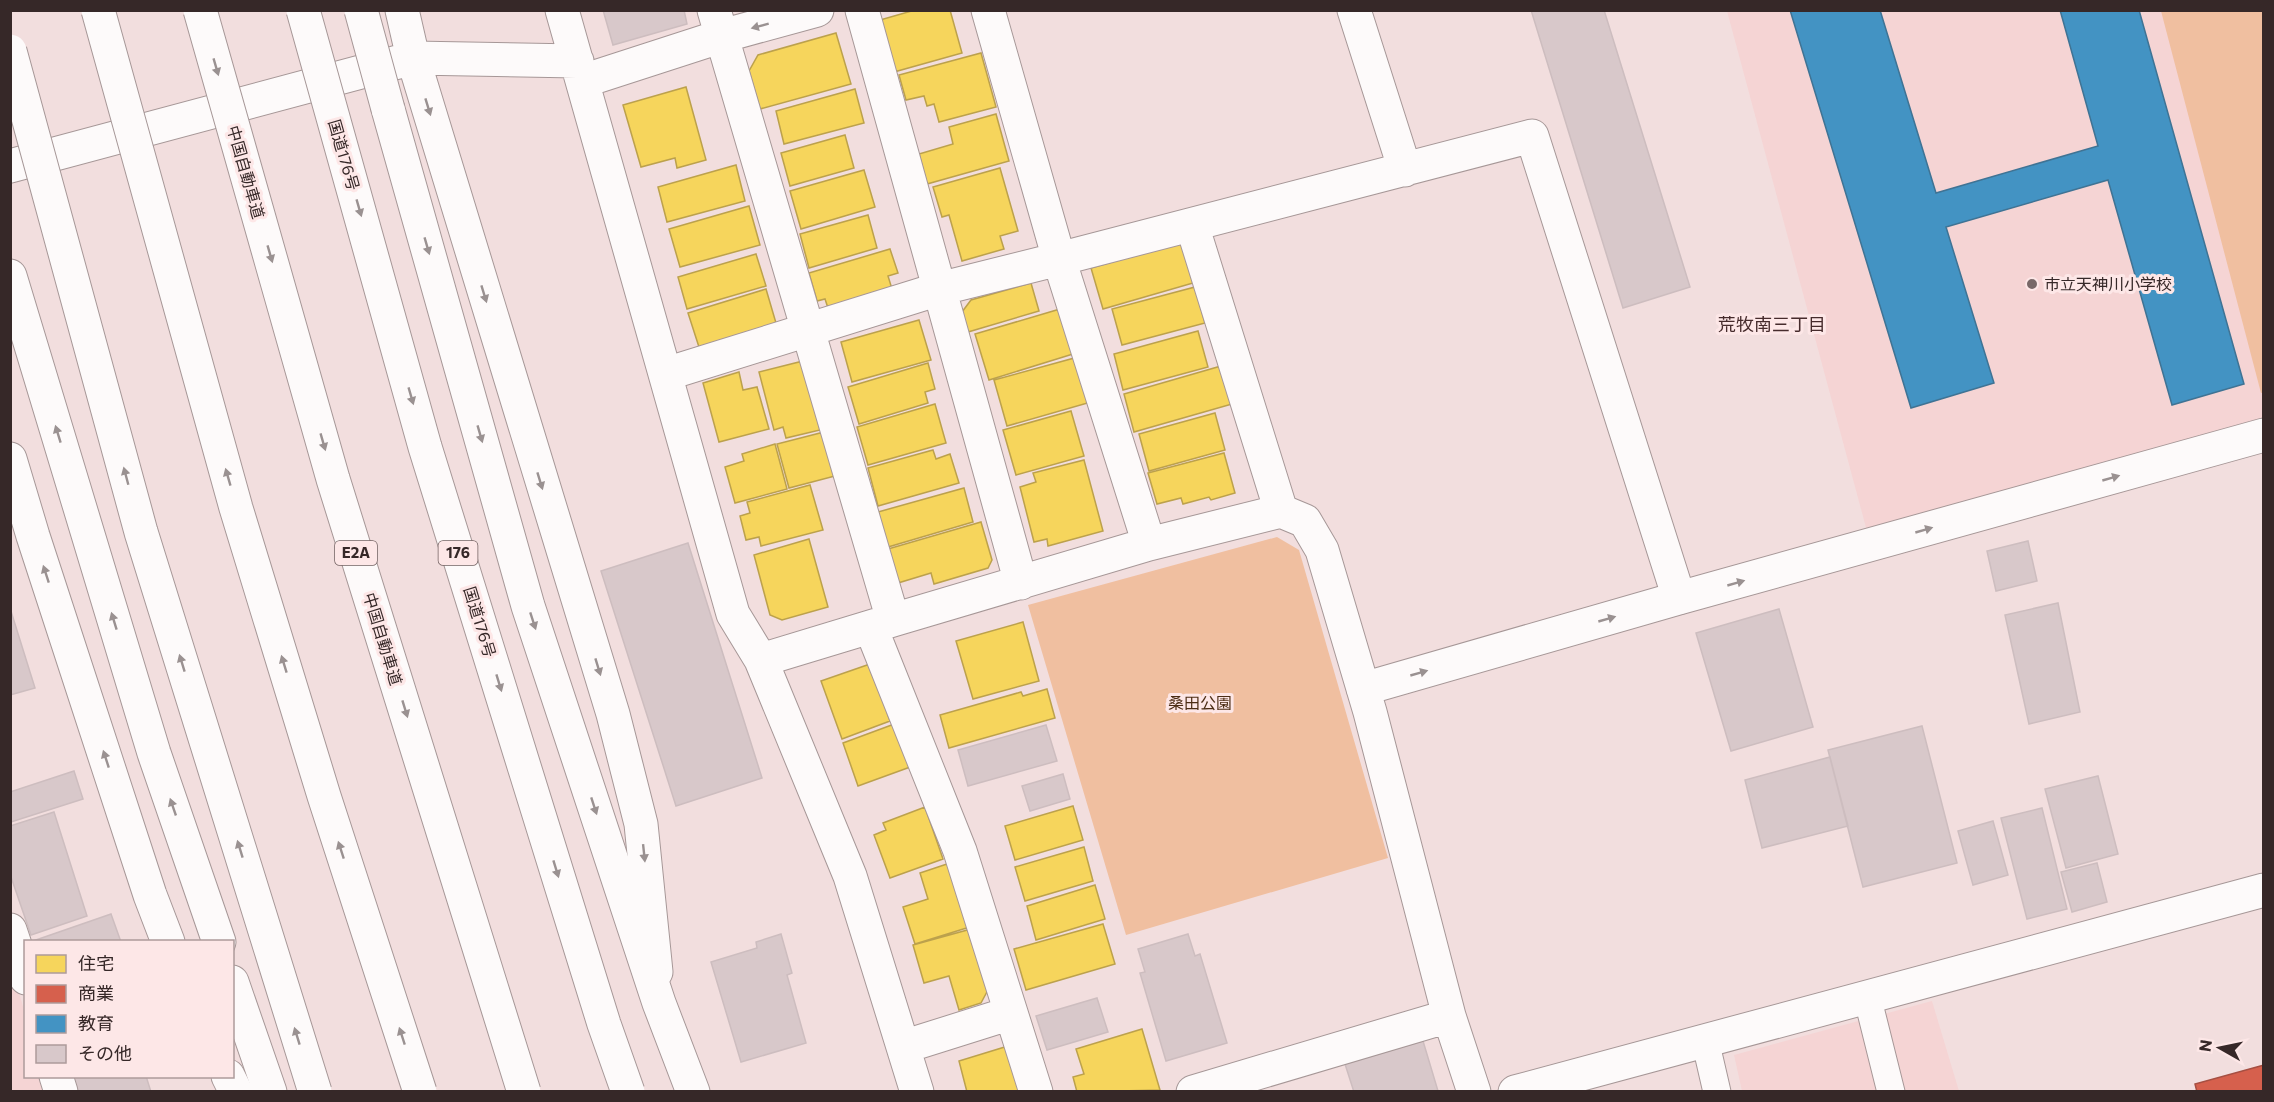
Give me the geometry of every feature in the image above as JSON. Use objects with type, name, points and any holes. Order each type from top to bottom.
[{"type":"main road","points":[[98,10],[236,508],[324,796],[420,1092]]},
{"type":"main road","name":"中国自動車道","points":[[200,10],[333,478],[524,1092]]},
{"type":"main road","name":"国道176号","points":[[303,10],[425,447],[601,1013],[628,1092]]},
{"type":"main road","points":[[361,10],[528,606],[659,1003],[693,1092]]},
{"type":"main road","points":[[402,10],[413,58],[613,714],[641,824],[659,1003]]},
{"type":"main road","points":[[562,10],[733,614],[761,660],[850,876],[918,1092]]},
{"type":"main road","points":[[10,166],[413,58],[580,71],[718,23],[816,10]]},
{"type":"main road","points":[[862,10],[1021,583]]},
{"type":"main road","points":[[988,10],[1059,259],[1149,544]]},
{"type":"main road","points":[[1354,10],[1405,170]]},
{"type":"main road","points":[[718,23],[807,330],[882,624],[960,851],[1035,1092]]},
{"type":"main road","points":[[10,51],[141,532],[315,1092]]},
{"type":"main road","points":[[666,374],[939,289],[1532,136],[1679,598]]},
{"type":"main road","points":[[1192,225],[1281,511]]},
{"type":"main road","points":[[10,276],[154,753],[218,940]]},
{"type":"main road","points":[[1363,689],[1679,598],[2264,435]]},
{"type":"main road","points":[[10,459],[33,536],[167,940]]},
{"type":"main road","points":[[761,660],[1149,544],[1281,511],[1305,521],[1322,550],[1363,689],[1449,1016],[1474,1092]]},
{"type":"main road","points":[[1515,1092],[2264,890]]},
{"type":"main road","points":[[10,930],[24,972]]},
{"type":"main road","points":[[234,988],[270,1092]]},
{"type":"main road","points":[[903,1047],[1011,1013]]},
{"type":"main road","points":[[1193,1092],[1449,1016]]},
{"type":"main road","points":[[229,1078],[236,1092]]},
{"type":"lane","points":[[1867,996],[1892,1092]]},
{"type":"lane","points":[[1705,1040],[1717,1092]]},
{"type":"shaded area","name":"市立天神川小学校","points":[[1727,11],[2263,11],[2263,420],[1868,535]]},
{"type":"shaded area","points":[[10,963],[24,1010],[24,1078],[45,1078],[49,1091],[11,1091]]},
{"type":"shaded area","points":[[1932,1001],[1959,1091],[1742,1091],[1734,1055]]},
{"type":"green space","points":[[2161,11],[2263,11],[2264,392],[2261,393]]},
{"type":"green space","name":"桑田公園","points":[[1277,537],[1299,550],[1388,858],[1126,935],[1028,605]]},
{"type":"building: 住宅","points":[[915,10],[950,10],[962,53],[894,72],[880,20]]},
{"type":"building: 住宅","points":[[836,33],[851,84],[760,109],[749,71],[758,55]]},
{"type":"building: 住宅","points":[[981,53],[996,107],[939,122],[934,104],[927,106],[924,96],[906,100],[899,75]]},
{"type":"building: 住宅","points":[[686,87],[706,160],[677,168],[675,158],[641,167],[623,105]]},
{"type":"building: 住宅","points":[[855,89],[864,123],[784,144],[776,111]]},
{"type":"building: 住宅","points":[[996,114],[1009,161],[927,184],[919,154],[953,144],[949,127]]},
{"type":"building: 住宅","points":[[845,135],[854,168],[790,186],[781,153]]},
{"type":"building: 住宅","points":[[736,165],[745,201],[667,222],[658,187]]},
{"type":"building: 住宅","points":[[1000,168],[1018,231],[1000,236],[1004,249],[962,261],[949,215],[942,217],[933,187]]},
{"type":"building: 住宅","points":[[864,170],[875,207],[801,229],[790,191]]},
{"type":"building: 住宅","points":[[749,206],[760,245],[680,267],[669,229]]},
{"type":"building: 住宅","points":[[868,215],[877,248],[809,268],[800,234]]},
{"type":"building: 住宅","points":[[1181,242],[1193,283],[1103,309],[1091,268]]},
{"type":"building: 住宅","points":[[890,249],[898,273],[888,276],[892,289],[828,308],[825,299],[817,301],[809,273]]},
{"type":"building: 住宅","points":[[756,254],[766,286],[687,309],[678,277]]},
{"type":"building: 住宅","points":[[1031,283],[1039,311],[968,332],[962,312],[971,300]]},
{"type":"building: 住宅","points":[[1195,287],[1205,323],[1122,345],[1112,309]]},
{"type":"building: 住宅","points":[[766,289],[776,323],[699,347],[688,313]]},
{"type":"building: 住宅","points":[[1060,309],[1073,354],[989,380],[975,334]]},
{"type":"building: 住宅","points":[[919,320],[931,360],[852,382],[841,342]]},
{"type":"building: 住宅","points":[[1198,331],[1208,367],[1123,390],[1114,354]]},
{"type":"building: 住宅","points":[[1078,357],[1091,402],[1007,426],[994,380]]},
{"type":"building: 住宅","points":[[803,361],[820,430],[786,438],[783,427],[774,430],[759,372]]},
{"type":"building: 住宅","points":[[928,363],[935,389],[925,392],[928,403],[859,424],[848,387]]},
{"type":"building: 住宅","points":[[1221,366],[1232,404],[1134,432],[1124,394]]},
{"type":"building: 住宅","points":[[739,372],[743,390],[757,387],[769,429],[719,442],[703,383]]},
{"type":"building: 住宅","points":[[935,404],[946,443],[868,465],[857,427]]},
{"type":"building: 住宅","points":[[1071,411],[1084,456],[1016,475],[1003,430]]},
{"type":"building: 住宅","points":[[1215,413],[1225,450],[1149,471],[1139,434]]},
{"type":"building: 住宅","points":[[824,432],[835,476],[789,488],[777,444]]},
{"type":"building: 住宅","points":[[775,444],[787,489],[735,503],[725,467],[744,461],[742,454]]},
{"type":"building: 住宅","points":[[933,450],[936,459],[950,454],[959,483],[878,506],[868,468]]},
{"type":"building: 住宅","points":[[1224,453],[1235,493],[1211,500],[1209,497],[1183,504],[1181,498],[1157,504],[1148,473]]},
{"type":"building: 住宅","points":[[1084,460],[1103,531],[1048,546],[1047,539],[1034,542],[1020,487],[1036,482],[1033,473]]},
{"type":"building: 住宅","points":[[810,485],[823,530],[761,546],[759,537],[746,540],[740,516],[750,513],[747,502]]},
{"type":"building: 住宅","points":[[964,488],[973,522],[888,547],[878,512]]},
{"type":"building: 住宅","points":[[981,522],[992,560],[988,568],[934,584],[931,573],[898,583],[888,549]]},
{"type":"building: 住宅","points":[[809,539],[828,607],[782,620],[770,615],[754,555]]},
{"type":"building: 住宅","points":[[1023,622],[1039,681],[973,699],[956,641]]},
{"type":"building: 住宅","points":[[870,664],[890,721],[842,739],[821,681]]},
{"type":"building: 住宅","points":[[1047,689],[1055,718],[949,748],[940,715],[1021,692],[1023,696]]},
{"type":"building: 住宅","points":[[897,723],[913,766],[858,786],[843,743]]},
{"type":"building: 住宅","points":[[1073,806],[1083,840],[1015,860],[1005,826]]},
{"type":"building: 住宅","points":[[925,807],[943,859],[890,878],[874,835],[886,830],[883,823]]},
{"type":"building: 住宅","points":[[1084,847],[1093,881],[1025,901],[1015,867]]},
{"type":"building: 住宅","points":[[953,862],[973,926],[915,944],[903,907],[928,899],[920,873]]},
{"type":"building: 住宅","points":[[1095,885],[1105,919],[1036,940],[1027,906]]},
{"type":"building: 住宅","points":[[1103,924],[1115,964],[1026,990],[1014,949]]},
{"type":"building: 住宅","points":[[971,929],[989,988],[981,1003],[959,1010],[949,976],[924,983],[913,945]]},
{"type":"building: 住宅","points":[[1142,1029],[1160,1090],[1077,1092],[1073,1077],[1084,1074],[1076,1049]]},
{"type":"building: 住宅","points":[[1008,1046],[1021,1092],[967,1092],[959,1061]]},
{"type":"building: 商業","points":[[2264,1065],[2264,1092],[2197,1092],[2195,1084]]},
{"type":"building: 教育","points":[[1790,10],[1880,10],[1936,193],[2098,146],[2060,10],[2139,10],[2244,384],[2172,405],[2108,180],[1946,227],[1994,383],[1911,408]]},
{"type":"building: その他","points":[[603,10],[684,10],[687,24],[613,45]]},
{"type":"building: その他","points":[[1531,10],[1604,10],[1690,287],[1623,308]]},
{"type":"building: その他","points":[[2028,541],[2037,581],[1996,591],[1987,551]]},
{"type":"building: その他","points":[[688,543],[762,778],[676,806],[601,571]]},
{"type":"building: その他","points":[[2058,603],[2080,712],[2029,724],[2005,615]]},
{"type":"building: その他","points":[[10,608],[35,688],[10,695]]},
{"type":"building: その他","points":[[1779,609],[1813,727],[1731,751],[1696,633]]},
{"type":"building: その他","points":[[1046,725],[1057,761],[968,786],[958,750]]},
{"type":"building: その他","points":[[1922,726],[1957,863],[1863,887],[1828,750]]},
{"type":"building: その他","points":[[1830,757],[1848,826],[1762,848],[1745,780]]},
{"type":"building: その他","points":[[74,771],[83,799],[11,822],[10,792]]},
{"type":"building: その他","points":[[1063,774],[1070,799],[1030,811],[1022,786]]},
{"type":"building: その他","points":[[2098,776],[2118,854],[2066,868],[2045,789]]},
{"type":"building: その他","points":[[2042,808],[2067,909],[2027,919],[2001,818]]},
{"type":"building: その他","points":[[54,812],[87,916],[31,935],[10,874],[10,826]]},
{"type":"building: その他","points":[[1993,821],[2008,875],[1973,885],[1958,831]]},
{"type":"building: その他","points":[[2097,863],[2107,902],[2072,912],[2061,872]]},
{"type":"building: その他","points":[[111,914],[120,940],[36,940]]},
{"type":"building: その他","points":[[781,934],[792,973],[787,975],[806,1043],[741,1062],[711,962],[757,948],[756,942]]},
{"type":"building: その他","points":[[1188,934],[1195,956],[1200,954],[1227,1043],[1166,1061],[1140,973],[1145,972],[1138,949]]},
{"type":"building: その他","points":[[1097,998],[1108,1032],[1047,1050],[1036,1016]]},
{"type":"building: その他","points":[[1423,1041],[1438,1091],[1354,1092],[1345,1064]]},
{"type":"building: その他","points":[[65,1078],[147,1078],[151,1092],[69,1092]]},
{"type":"place","name":"市立天神川小学校","points":[[2032,284]]},
{"type":"district","name":"荒牧南三丁目","points":[[1772,325]]}]
